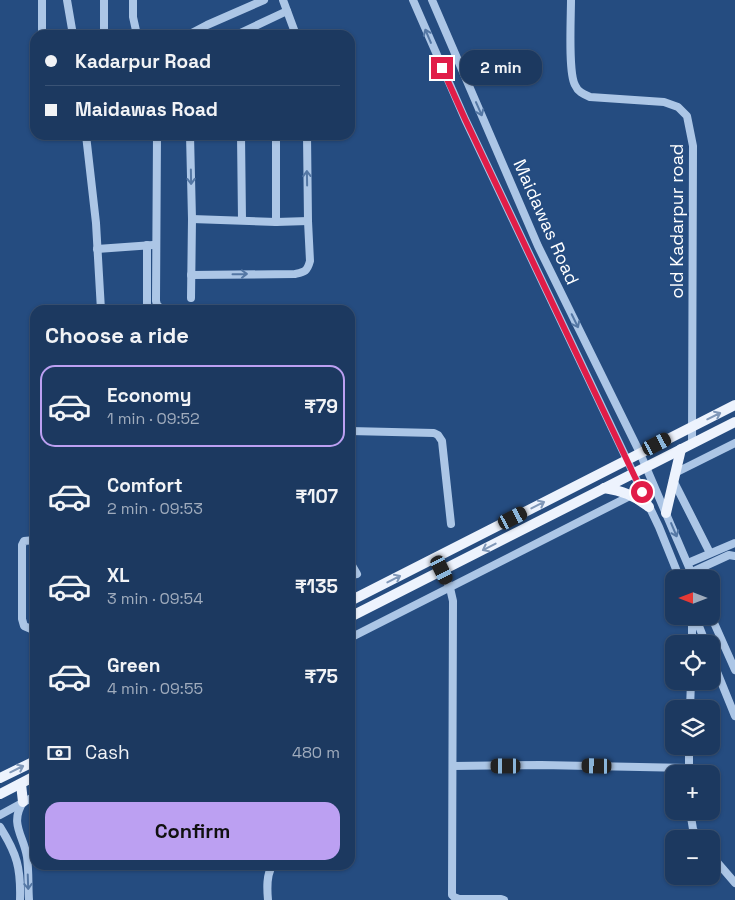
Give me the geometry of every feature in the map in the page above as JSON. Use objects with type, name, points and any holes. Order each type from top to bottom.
[{"type":"main road","points":[[355,598],[735,405]]},
{"type":"main road","points":[[355,614],[735,422]]},
{"type":"main road","points":[[666,513],[681,449]]},
{"type":"main road","points":[[604,488],[632,495],[649,507]]},
{"type":"main road","points":[[0,778],[30,763]]},
{"type":"main road","points":[[0,794],[30,779]]},
{"type":"main road","points":[[21,784],[23,802]]},
{"type":"street","points":[[42,0],[42,30]]},
{"type":"street","points":[[67,0],[72,30]]},
{"type":"street","points":[[104,0],[104,30]]},
{"type":"street","points":[[133,0],[133,17],[136,30]]},
{"type":"street","points":[[198,30],[264,0]]},
{"type":"street","points":[[283,0],[294,30]]},
{"type":"street","name":"Maidawas Road","points":[[413,0],[465,119],[633,472],[676,570]]},
{"type":"street","name":"Maidawas Road","points":[[432,0],[538,246],[640,453],[691,570]]},
{"type":"street","name":"old Kadarpur road","points":[[571,0],[572,72],[574,84],[581,93],[590,97],[664,102],[678,107],[687,116],[693,146],[692,443]]},
{"type":"street","points":[[247,30],[287,11]]},
{"type":"street","points":[[87,140],[96,223],[101,305]]},
{"type":"street","points":[[157,140],[157,305]]},
{"type":"street","points":[[190,140],[191,298]]},
{"type":"street","points":[[241,140],[242,220]]},
{"type":"street","points":[[276,140],[276,222]]},
{"type":"street","points":[[191,275],[294,274],[304,272],[310,262],[307,140]]},
{"type":"street","points":[[192,219],[276,222],[308,221]]},
{"type":"street","points":[[147,245],[147,305]]},
{"type":"street","points":[[97,249],[156,245]]},
{"type":"street","points":[[355,431],[421,432],[438,435],[442,441],[451,524]]},
{"type":"street","points":[[709,554],[674,476],[735,443]]},
{"type":"street","points":[[355,636],[632,495]]},
{"type":"street","points":[[30,540],[24,541],[21,559],[22,619],[24,626],[30,629]]},
{"type":"street","points":[[688,563],[735,543]]},
{"type":"street","points":[[701,570],[712,562],[729,555],[735,556]]},
{"type":"street","points":[[442,570],[450,588],[453,608],[452,894],[459,899],[504,900]]},
{"type":"street","points":[[715,625],[735,670]]},
{"type":"street","points":[[720,679],[735,716]]},
{"type":"street","points":[[453,766],[541,765],[665,770]]},
{"type":"street","points":[[0,814],[30,798]]},
{"type":"street","points":[[23,802],[18,810],[17,817],[18,828],[27,860],[29,900]]},
{"type":"street","points":[[0,827],[10,843],[18,862],[20,871],[20,900]]},
{"type":"street","points":[[12,849],[23,844]]},
{"type":"street","points":[[720,866],[735,883]]},
{"type":"street","points":[[268,900],[269,870]]},
{"type":"route","points":[[442,68],[642,492]]}]
